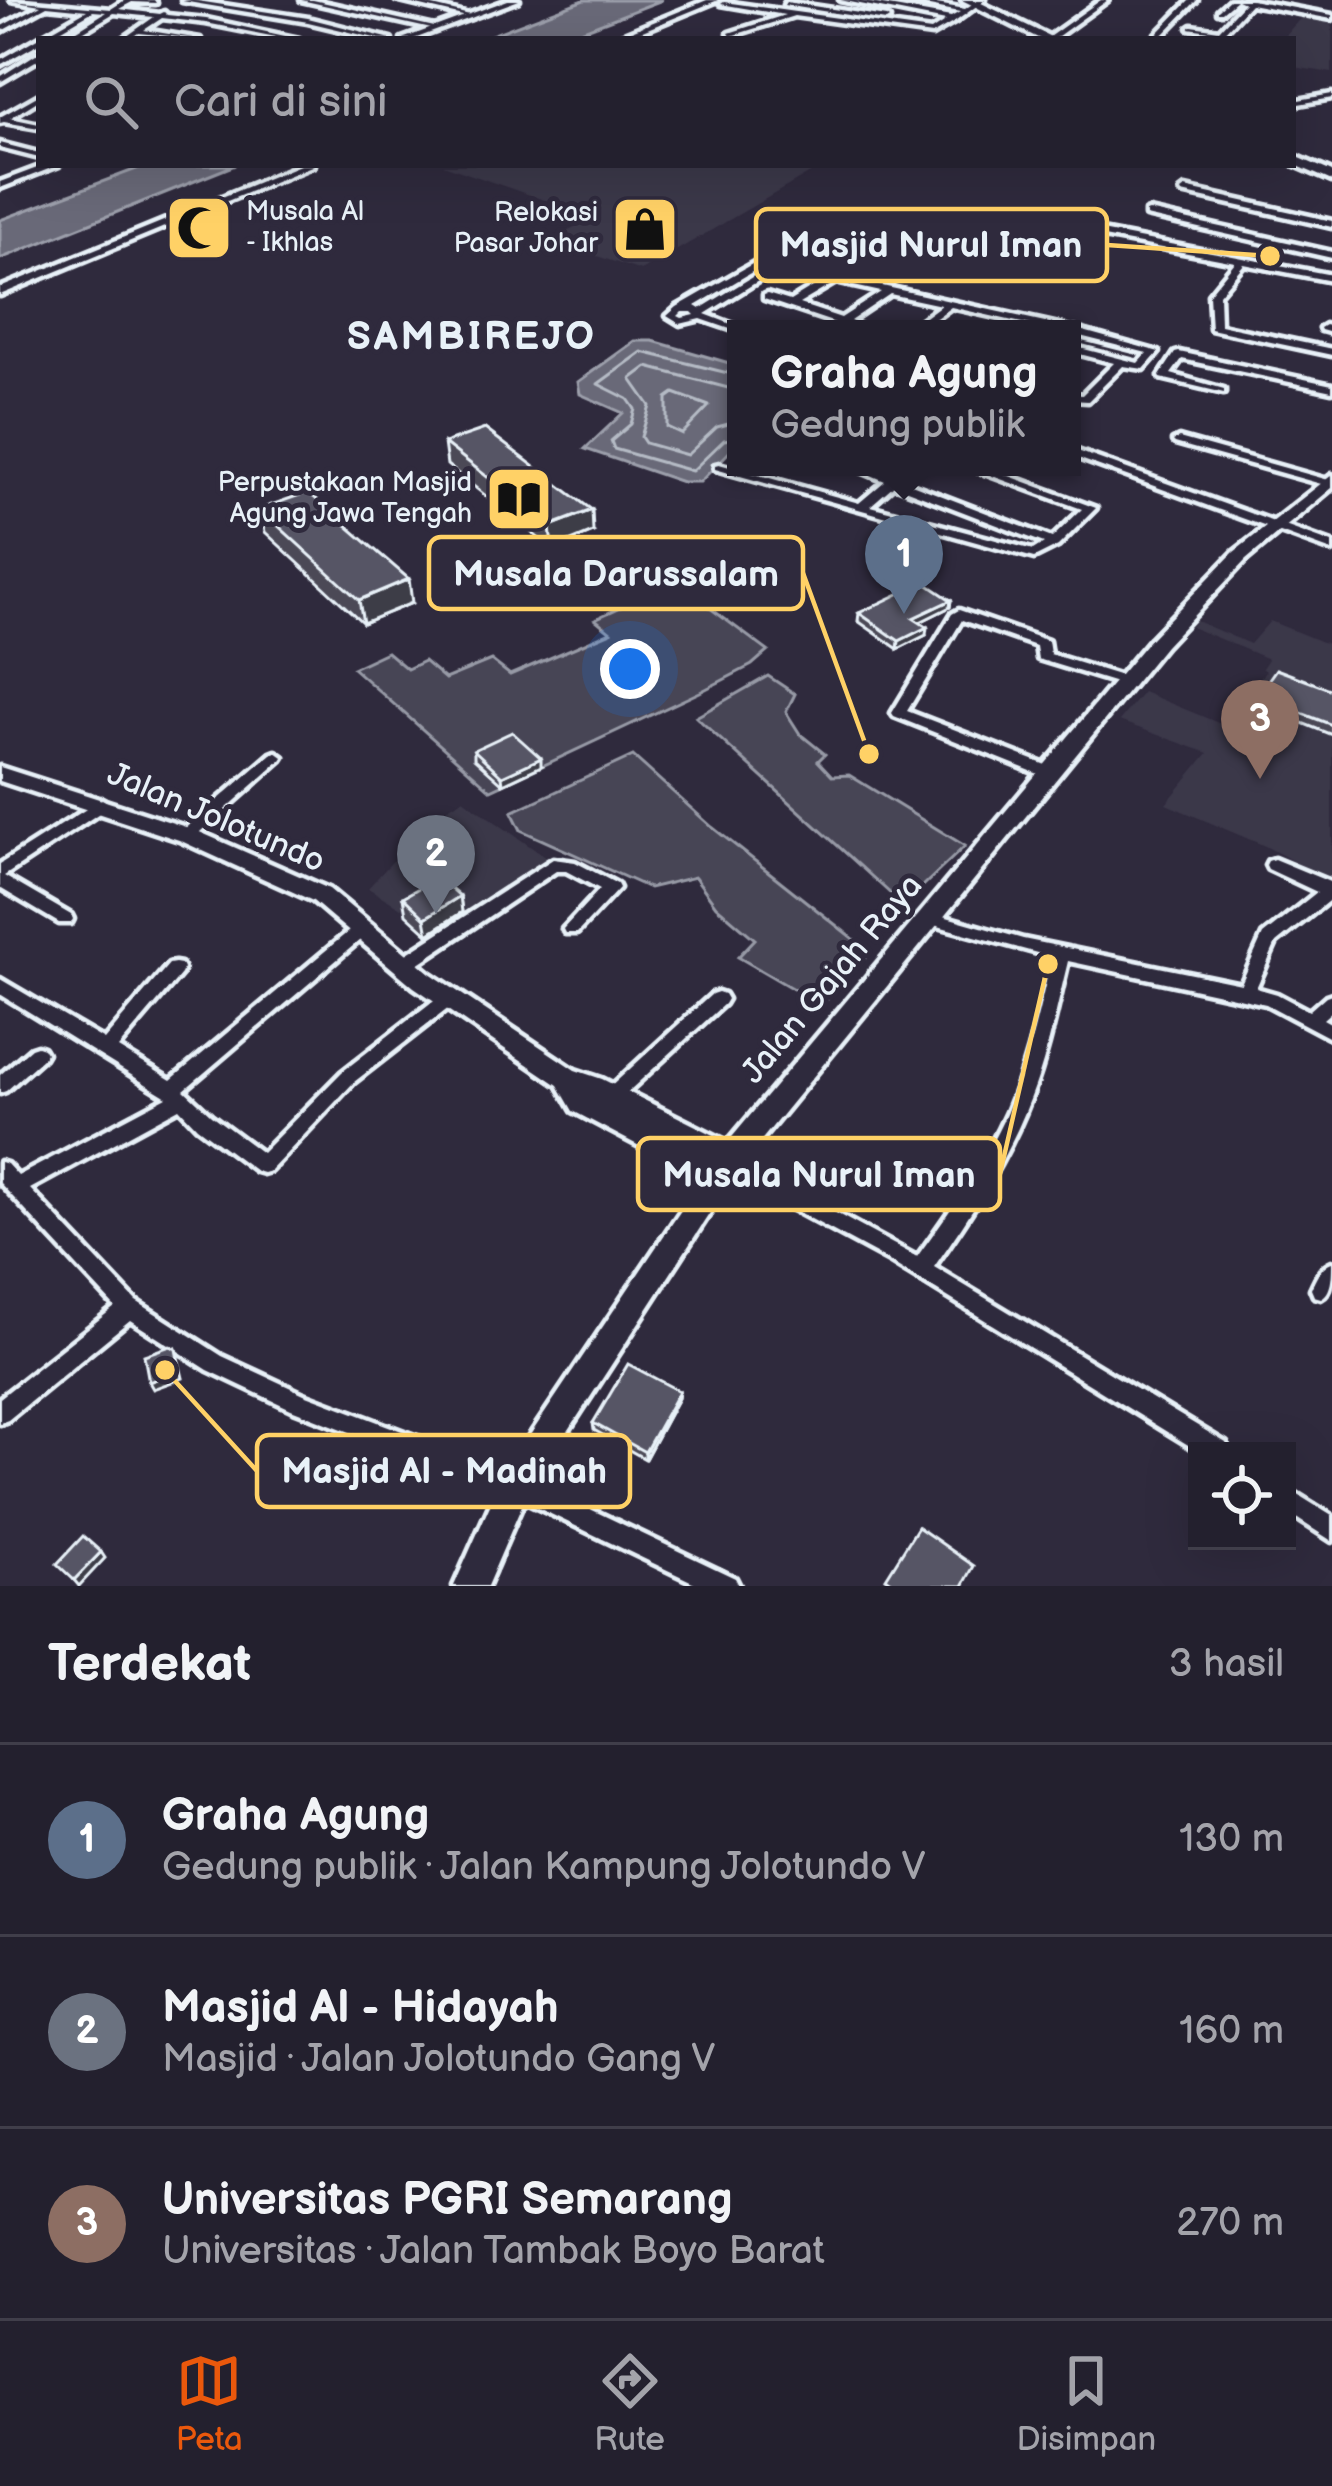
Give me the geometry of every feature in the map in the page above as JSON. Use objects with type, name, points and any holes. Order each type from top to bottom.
[{"type":"main road","points":[[956,0],[1042,36]]},
{"type":"main road","points":[[973,4],[1031,36]]},
{"type":"main road","points":[[1296,157],[1332,173]]},
{"type":"main road","name":"Jalan Gajah Raya","points":[[470,1586],[515,1485],[726,1165],[1199,595],[1330,482]]},
{"type":"main road","name":"Jalan Jolotundo","points":[[0,774],[187,835],[321,895],[448,999],[567,1078],[613,1095],[726,1165]]},
{"type":"main road","name":"Jalan Jolotundo","points":[[567,1078],[582,1103],[726,1165]]},
{"type":"street","points":[[71,36],[131,0],[154,2]]},
{"type":"street","points":[[130,36],[186,0],[375,36]]},
{"type":"street","points":[[304,0],[436,28]]},
{"type":"street","points":[[266,36],[358,0]]},
{"type":"street","points":[[399,0],[471,16]]},
{"type":"street","points":[[490,0],[510,2]]},
{"type":"street","points":[[730,34],[827,0]]},
{"type":"street","points":[[843,0],[954,20]]},
{"type":"street","points":[[902,0],[973,4]]},
{"type":"street","points":[[1053,36],[1105,0]]},
{"type":"street","points":[[1158,36],[1194,0]]},
{"type":"street","points":[[1192,28],[1220,32],[1240,0]]},
{"type":"street","points":[[1220,11],[1240,0],[1332,17]]},
{"type":"street","points":[[0,8],[16,1],[161,16],[284,36]]},
{"type":"street","points":[[414,36],[510,2]]},
{"type":"street","points":[[625,36],[723,3],[932,33],[973,4]]},
{"type":"street","points":[[782,4],[812,5],[943,29]]},
{"type":"street","points":[[0,30],[44,6]]},
{"type":"street","points":[[45,36],[90,10]]},
{"type":"street","points":[[137,31],[174,36]]},
{"type":"street","points":[[2,61],[36,41]]},
{"type":"street","points":[[2,61],[36,60]]},
{"type":"street","points":[[0,80],[36,60]]},
{"type":"street","points":[[1296,103],[1332,96]]},
{"type":"street","points":[[2,120],[36,100]]},
{"type":"street","points":[[2,120],[36,126]]},
{"type":"street","points":[[0,145],[36,155]]},
{"type":"street","points":[[2,183],[46,168]]},
{"type":"street","points":[[0,292],[302,168]]},
{"type":"street","points":[[1185,191],[1332,224]]},
{"type":"street","points":[[1149,214],[1332,255]]},
{"type":"street","points":[[1180,248],[1200,227]]},
{"type":"street","points":[[831,228],[701,314],[690,322],[672,316],[831,228]]},
{"type":"street","points":[[1091,232],[1332,278]]},
{"type":"street","points":[[1242,260],[1214,294],[1215,327],[1332,352]]},
{"type":"street","points":[[801,272],[1018,320]]},
{"type":"street","points":[[791,305],[834,279]]},
{"type":"street","points":[[845,320],[888,291]]},
{"type":"street","points":[[767,297],[836,320]]},
{"type":"street","points":[[927,320],[949,304]]},
{"type":"street","points":[[701,314],[727,324]]},
{"type":"street","points":[[1081,336],[1154,352],[1140,368],[1081,351]]},
{"type":"street","points":[[1220,391],[1165,376],[1179,355],[1332,388]]},
{"type":"street","points":[[1081,398],[1121,362]]},
{"type":"street","points":[[1179,441],[1330,482]]},
{"type":"street","points":[[1081,451],[1283,523],[1332,547]]},
{"type":"street","points":[[719,467],[727,468]]},
{"type":"street","points":[[765,476],[1034,554],[1054,543],[1090,508],[999,476]]},
{"type":"street","points":[[882,476],[1054,543]]},
{"type":"street","points":[[861,507],[898,476]]},
{"type":"street","points":[[981,540],[1001,521]]},
{"type":"street","points":[[1051,773],[899,712],[959,614],[1043,644],[1042,656],[1126,682]]},
{"type":"street","points":[[187,835],[276,758]]},
{"type":"street","points":[[64,919],[0,877],[102,804]]},
{"type":"street","points":[[403,964],[553,866],[569,866],[611,888],[571,928]]},
{"type":"street","points":[[1246,992],[1269,939],[1331,890],[1274,866]]},
{"type":"street","points":[[928,918],[1061,954],[1246,992],[1332,1032]]},
{"type":"street","points":[[16,1187],[176,1094],[361,930]]},
{"type":"street","points":[[920,1270],[958,1216],[1015,1115],[1040,1044],[1061,954]]},
{"type":"street","points":[[106,1050],[175,969]]},
{"type":"street","points":[[0,986],[176,1094],[204,1121],[266,1165],[348,1077],[448,999]]},
{"type":"street","points":[[613,1095],[718,1000]]},
{"type":"street","points":[[1312,1019],[1332,1001]]},
{"type":"street","points":[[0,1086],[37,1053]]},
{"type":"street","points":[[726,1165],[920,1270],[1203,1442]]},
{"type":"street","points":[[0,1170],[129,1308],[214,1363],[299,1402],[515,1485],[728,1586]]},
{"type":"street","points":[[0,1412],[129,1308]]},
{"type":"street","points":[[1296,1505],[1332,1530]]},
{"type":"shaded area","points":[[1305,13],[1332,18],[1332,73],[1296,67],[1296,36],[1285,36]]},
{"type":"shaded area","name":"Relokasi Pasar Johar","points":[[452,168],[819,168],[641,271],[550,240],[593,217]]},
{"type":"shaded area","points":[[636,553],[768,651],[752,665],[700,692],[491,790],[353,668],[387,652],[407,669],[424,661],[445,679],[491,660],[510,675],[611,632],[595,619],[636,600],[612,580],[626,574],[614,564]]},
{"type":"shaded area","points":[[1196,621],[1250,644],[1270,621],[1332,646],[1332,882],[1265,846],[1166,804],[1208,753],[1119,721],[1143,692],[1221,724],[1266,671],[1262,668],[1268,659],[1191,627]]},
{"type":"shaded area","points":[[768,676],[795,694],[786,712],[800,734],[825,754],[818,761],[832,776],[849,775],[965,846],[903,905],[696,717]]},
{"type":"shaded area","points":[[633,756],[712,827],[870,952],[821,1005],[738,957],[755,939],[716,906],[695,877],[649,888],[521,830],[512,812]]},
{"type":"shaded area","points":[[463,799],[551,861],[472,915],[439,889],[401,908],[368,888],[433,817]]},
{"type":"water","points":[[584,0],[662,0],[568,36],[489,36]]},
{"type":"water","points":[[139,168],[228,168],[0,259],[0,220]]},
{"type":"water","points":[[635,341],[653,341],[727,362],[727,454],[700,482],[682,482],[585,449],[623,413],[580,394],[578,382]]},
{"type":"building","points":[[485,429],[592,510],[550,526],[444,443]]},
{"type":"building","points":[[308,492],[409,579],[359,600],[260,509]]},
{"type":"building","points":[[924,582],[951,600],[913,618],[927,627],[899,641],[859,613]]},
{"type":"building","points":[[1276,669],[1332,690],[1332,725],[1257,696]]},
{"type":"building","points":[[512,732],[541,758],[502,776],[474,750]]},
{"type":"building","points":[[438,877],[460,896],[425,918],[403,897]]},
{"type":"building","points":[[778,1148],[814,1165],[804,1182],[768,1163]]},
{"type":"building","points":[[170,1346],[176,1349],[180,1370],[149,1382],[144,1355]]},
{"type":"building","points":[[628,1364],[679,1391],[645,1452],[593,1423]]},
{"type":"building","points":[[918,1527],[974,1566],[963,1586],[897,1586],[886,1578]]},
{"type":"building","points":[[83,1536],[101,1552],[74,1580],[57,1564]]},
{"type":"place","name":"Musala Al - Ikhlas","points":[[199,228]]},
{"type":"place","name":"Relokasi Pasar Johar","points":[[645,229]]},
{"type":"place","name":"Masjid Nurul Iman","points":[[1270,256]]},
{"type":"place","name":"Perpustakaan Masjid Agung Jawa Tengah","points":[[519,499]]},
{"type":"place","name":"Graha Agung","points":[[904,614]]},
{"type":"place","name":"Musala Darussalam","points":[[869,754]]},
{"type":"place","name":"Universitas PGRI Semarang","points":[[1260,779]]},
{"type":"place","name":"Masjid Al - Hidayah","points":[[436,914]]},
{"type":"place","name":"Musala Nurul Iman","points":[[1048,964]]},
{"type":"place","name":"Masjid Al - Madinah","points":[[165,1370]]},
{"type":"district","name":"SAMBIREJO","points":[[472,337]]}]
